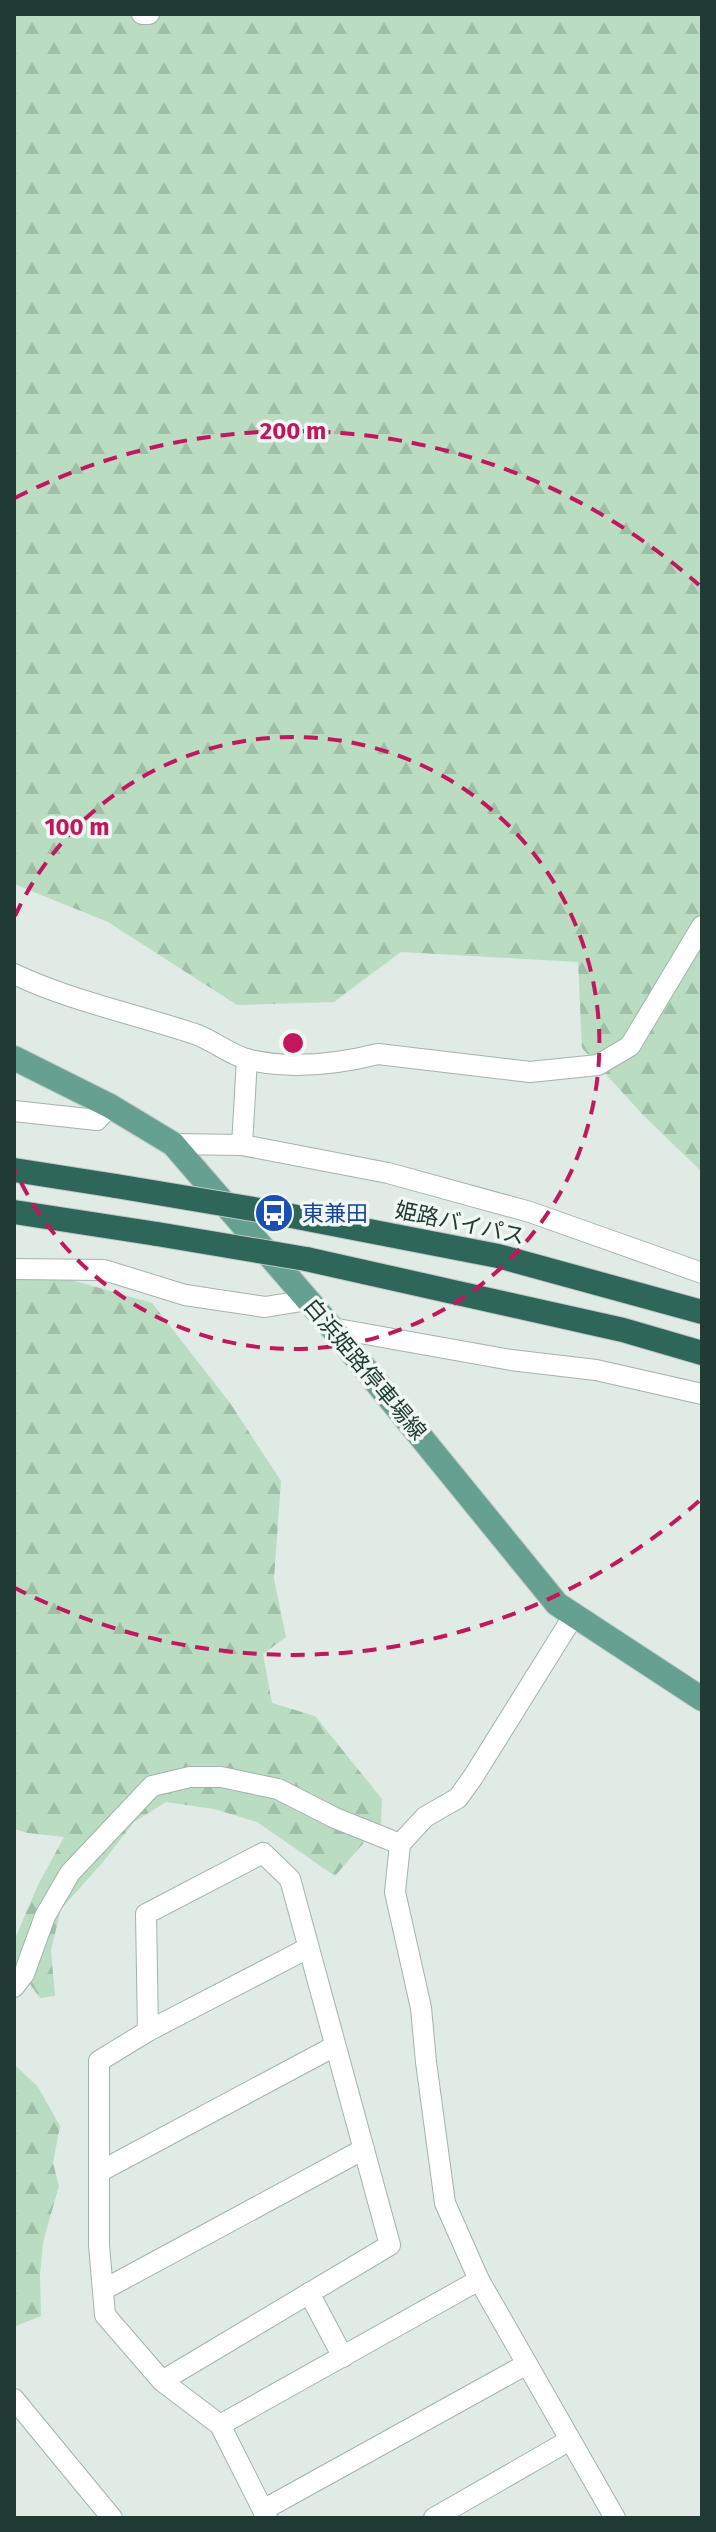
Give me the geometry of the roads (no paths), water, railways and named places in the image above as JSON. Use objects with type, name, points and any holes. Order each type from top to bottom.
[{"type":"highway","name":"姫路バイパス","points":[[14,1170],[271,1212],[498,1256],[702,1312]]},
{"type":"highway","points":[[14,1212],[306,1259],[623,1330],[702,1353]]},
{"type":"main road","name":"白浜姫路停車場線","points":[[14,1058],[110,1106],[173,1144],[332,1328],[557,1604],[702,1699]]},
{"type":"street","points":[[142,14],[149,14]]},
{"type":"street","points":[[14,974],[60,992],[198,1035],[247,1059],[282,1064],[357,1059],[378,1054],[530,1072],[598,1065],[630,1046],[702,926]]},
{"type":"street","points":[[242,1145],[247,1059]]},
{"type":"street","points":[[14,1111],[97,1120],[110,1106]]},
{"type":"street","points":[[173,1144],[242,1145],[388,1173],[530,1212],[702,1273]]},
{"type":"street","points":[[14,1269],[104,1270],[185,1295],[265,1307],[308,1300]]},
{"type":"street","points":[[332,1328],[511,1360],[596,1370],[702,1394]]},
{"type":"street","points":[[574,1615],[458,1798],[425,1817],[400,1844],[395,1892],[421,2008],[445,2203],[479,2280],[611,2517]]},
{"type":"street","points":[[14,1987],[24,1974],[45,1916],[70,1873],[152,1786],[190,1777],[221,1777],[278,1789],[335,1818],[400,1844]]},
{"type":"street","points":[[148,2031],[146,1914],[263,1853],[290,1879],[390,2245],[162,2381]]},
{"type":"street","points":[[308,1948],[148,2031],[99,2061],[99,2245],[105,2315],[162,2381],[220,2425],[265,2514],[527,2364]]},
{"type":"street","points":[[99,2172],[335,2046]]},
{"type":"street","points":[[103,2290],[364,2149]]},
{"type":"street","points":[[220,2425],[479,2280]]},
{"type":"street","points":[[309,2293],[343,2357]]},
{"type":"street","points":[[14,2399],[112,2518]]},
{"type":"street","points":[[434,2518],[570,2440]]},
{"type":"place","name":"東兼田","points":[[274,1213]]}]
